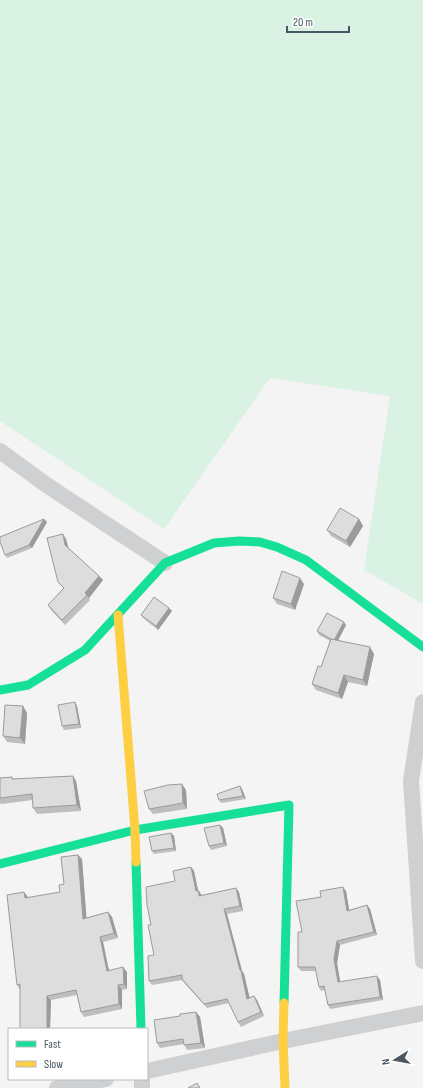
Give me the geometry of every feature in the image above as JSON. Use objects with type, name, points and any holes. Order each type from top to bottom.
[{"type":"street","points":[[0,452],[165,564]]},
{"type":"street","points":[[0,690],[28,685],[85,650],[165,564],[214,543],[239,541],[260,542],[277,547],[306,560],[423,647]]},
{"type":"street","points":[[118,615],[135,830],[141,1028]]},
{"type":"street","points":[[423,702],[411,781],[423,961]]},
{"type":"street","points":[[0,864],[135,830],[289,805],[284,1041],[285,1088]]},
{"type":"street","points":[[148,1071],[423,1013]]},
{"type":"street","points":[[57,1088],[101,1080]]},
{"type":"green space","points":[[0,0],[423,0],[423,604],[364,570],[390,396],[270,378],[164,529],[0,421]]},
{"type":"building","points":[[340,508],[359,519],[346,541],[327,530]]},
{"type":"building","points":[[44,519],[29,545],[5,555],[0,542],[0,537]]},
{"type":"building","points":[[63,534],[65,545],[99,576],[85,593],[87,595],[62,620],[48,605],[64,588],[58,582],[47,538]]},
{"type":"building","points":[[282,571],[300,578],[291,604],[273,598]]},
{"type":"building","points":[[154,597],[169,608],[156,626],[141,615]]},
{"type":"building","points":[[327,613],[344,622],[334,640],[317,631]]},
{"type":"building","points":[[331,639],[370,647],[363,680],[344,675],[338,693],[312,684],[318,666],[321,667]]},
{"type":"building","points":[[75,702],[79,724],[62,726],[58,705]]},
{"type":"building","points":[[5,705],[23,706],[20,738],[3,736]]},
{"type":"building","points":[[73,776],[77,805],[33,808],[32,794],[0,798],[0,778],[12,777],[12,779]]},
{"type":"building","points":[[182,784],[183,803],[149,809],[144,791],[168,785]]},
{"type":"building","points":[[240,786],[243,796],[219,800],[217,794]]},
{"type":"building","points":[[220,825],[224,843],[209,846],[204,828]]},
{"type":"building","points":[[171,833],[174,848],[152,851],[149,837]]},
{"type":"building","points":[[78,855],[83,919],[108,912],[114,933],[100,937],[107,971],[123,967],[124,984],[118,985],[119,1004],[81,1012],[76,990],[47,996],[47,1028],[20,1028],[20,984],[17,985],[7,895],[24,892],[25,898],[60,892],[59,885],[64,884],[61,857]]},
{"type":"building","points":[[191,867],[196,891],[199,891],[199,896],[236,888],[240,906],[224,909],[241,970],[247,999],[254,996],[261,1012],[238,1022],[227,999],[204,1004],[182,979],[182,975],[149,981],[148,956],[154,955],[148,925],[151,925],[147,905],[146,887],[175,881],[173,871]]},
{"type":"building","points":[[343,887],[347,911],[367,905],[374,932],[337,941],[334,959],[338,982],[377,976],[380,997],[328,1005],[324,986],[319,987],[315,967],[298,967],[298,932],[302,932],[296,901],[321,897],[320,891]]},
{"type":"building","points":[[196,1012],[201,1043],[184,1045],[183,1039],[157,1043],[154,1020]]},
{"type":"building","points":[[197,1083],[200,1088],[188,1088]]},
{"type":"traffic: fast","points":[[0,690],[28,685],[85,650],[165,563],[214,543],[239,541],[260,542],[277,547],[306,560],[423,647]]},
{"type":"traffic: fast","points":[[0,864],[135,830],[289,805],[284,1003]]},
{"type":"traffic: fast","points":[[136,862],[141,1028]]},
{"type":"traffic: slow","points":[[118,615],[135,830],[136,862]]},
{"type":"traffic: slow","points":[[284,1003],[283,1041],[285,1088]]}]
